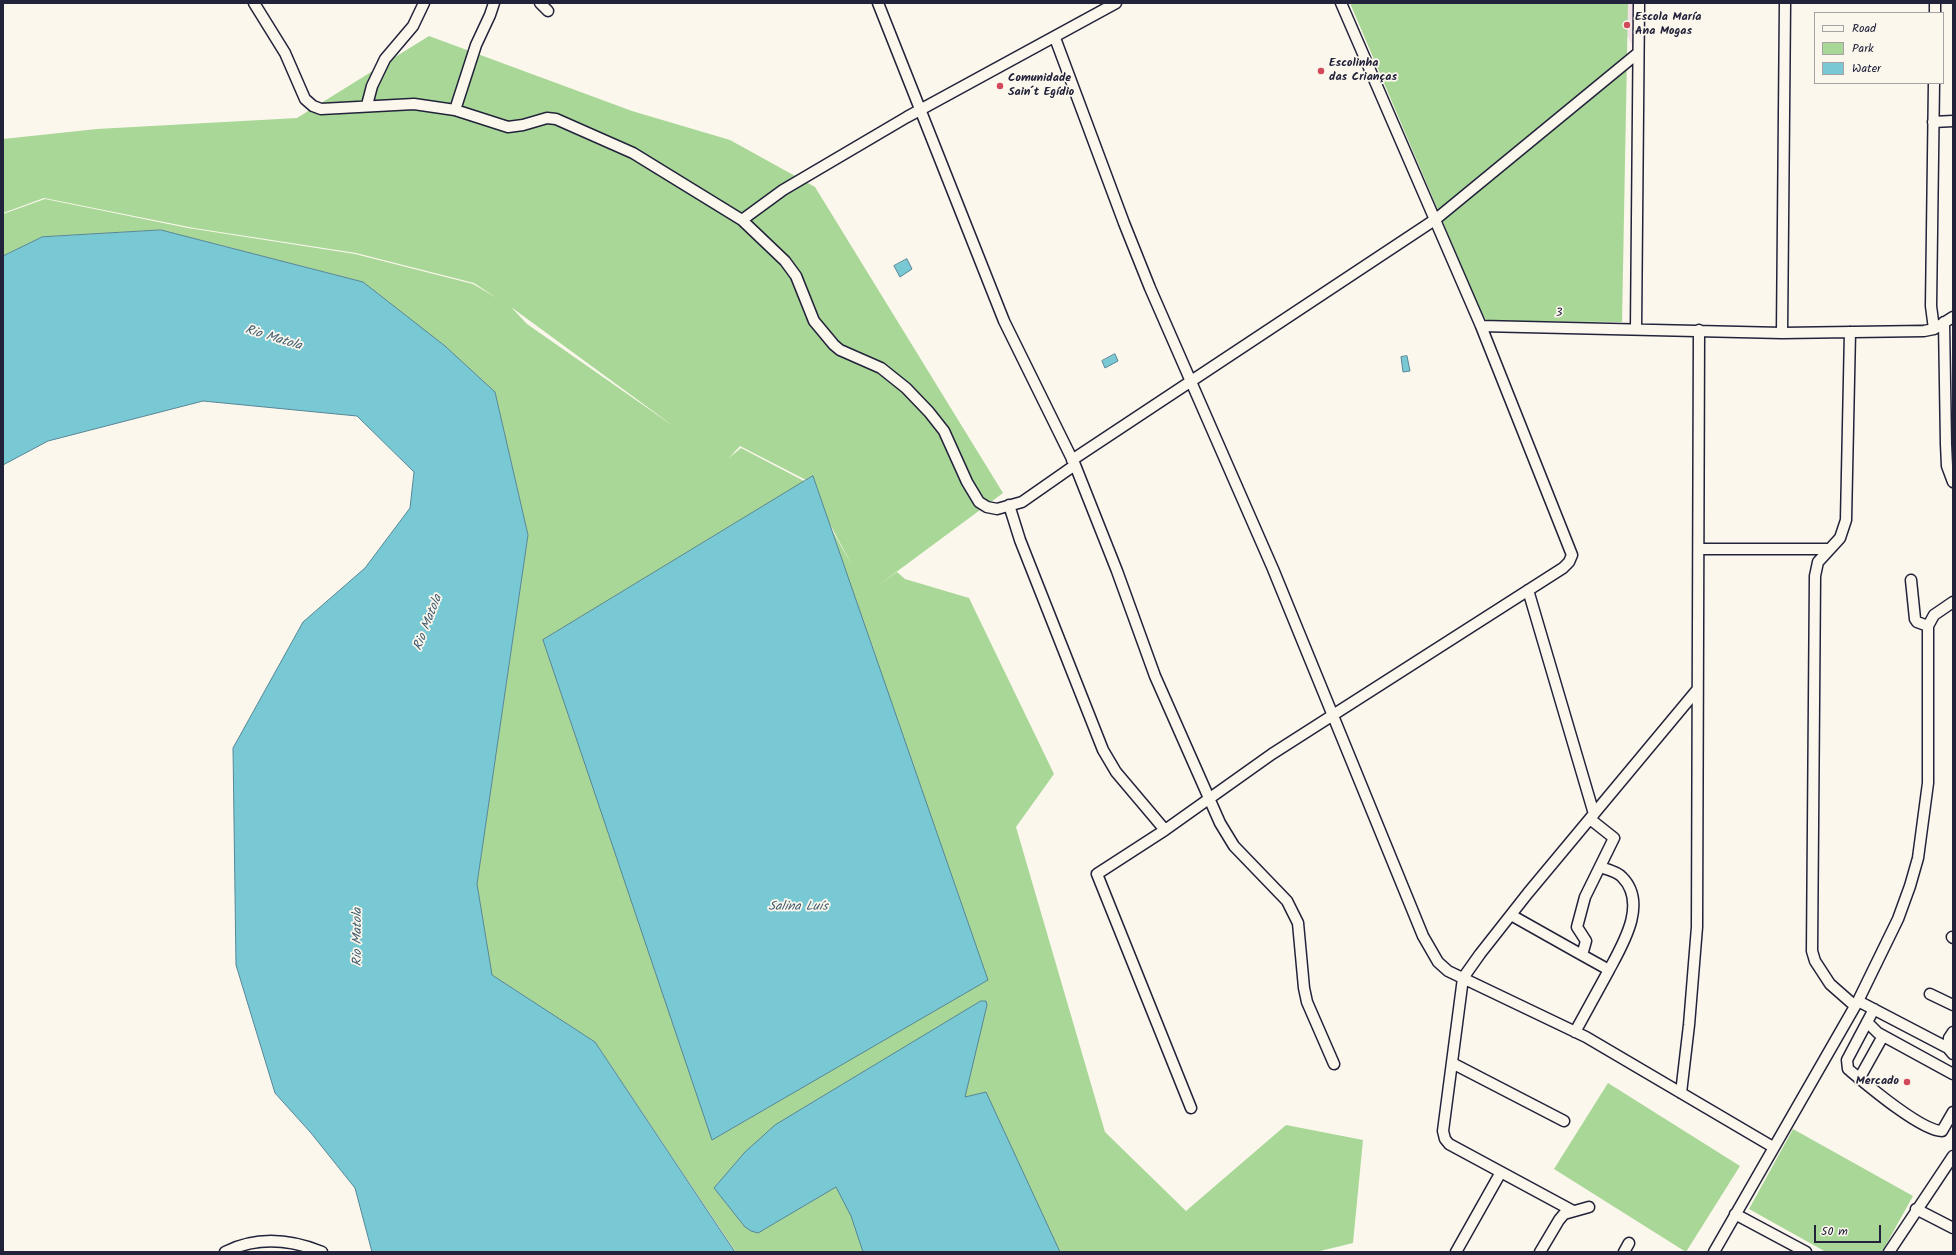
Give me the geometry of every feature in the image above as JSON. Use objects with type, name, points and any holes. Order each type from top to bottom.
[{"type":"street","points":[[254,3],[285,53],[305,99],[313,106],[321,109],[414,104],[455,110],[508,127],[523,125],[547,118],[556,119],[632,153],[742,220],[786,261],[796,276],[814,321],[834,345],[840,350],[881,368],[906,388],[929,412],[944,431],[967,482],[979,502],[987,507],[997,509],[1022,502],[1040,491],[1073,463],[1192,381],[1436,219],[1638,53]]},
{"type":"street","points":[[367,106],[372,86],[385,59],[413,26],[424,3]]},
{"type":"street","points":[[455,110],[476,46],[494,3]]},
{"type":"street","points":[[540,3],[548,11]]},
{"type":"street","points":[[878,3],[1004,321],[1073,463],[1117,571],[1155,676],[1220,823],[1234,846],[1249,864],[1275,886],[1287,901],[1298,923],[1304,988],[1307,1002],[1334,1064]]},
{"type":"street","points":[[742,220],[783,190],[921,110],[1055,38],[1116,3]]},
{"type":"street","points":[[1191,1108],[1097,874],[1164,830],[1272,754],[1334,716],[1563,568],[1569,562],[1572,555],[1481,326],[1436,219],[1341,3]]},
{"type":"street","points":[[1636,329],[1639,3]]},
{"type":"street","points":[[1782,333],[1785,3]]},
{"type":"street","points":[[1055,38],[1124,223],[1273,569],[1423,936],[1438,962],[1448,971],[1575,1032],[1774,1147]]},
{"type":"street","points":[[1934,84],[1931,306],[1934,328]]},
{"type":"street","points":[[1933,122],[1953,121]]},
{"type":"street","points":[[1949,319],[1946,444],[1947,466],[1953,482]]},
{"type":"street","name":"3","points":[[1481,326],[1782,333],[1924,332],[1949,319]]},
{"type":"street","points":[[1681,1093],[1690,1018],[1697,927],[1697,690],[1700,549],[1699,330]]},
{"type":"street","points":[[1850,332],[1846,520],[1840,538],[1818,562],[1815,576],[1812,951],[1815,961],[1830,984],[1856,1004],[1874,1009],[1950,1051],[1950,1038],[1953,1032]]},
{"type":"street","points":[[1009,505],[1020,540],[1103,750],[1116,772],[1164,830]]},
{"type":"street","points":[[1700,549],[1830,549]]},
{"type":"street","points":[[1911,580],[1914,619],[1917,622],[1928,626]]},
{"type":"street","points":[[1528,590],[1592,816],[1614,838],[1585,897],[1577,927],[1586,941],[1582,955]]},
{"type":"street","points":[[1714,1252],[1856,1004],[1898,919],[1918,858],[1928,783],[1928,626],[1934,615],[1953,602]]},
{"type":"street","points":[[1573,1211],[1449,1144],[1445,1139],[1443,1131],[1445,1107],[1463,978],[1511,915],[1697,690]]},
{"type":"street","points":[[1575,1032],[1608,970],[1628,928],[1635,903],[1632,892],[1622,876],[1600,867]]},
{"type":"street","points":[[1511,915],[1608,970]]},
{"type":"street","points":[[1930,994],[1953,1005]]},
{"type":"street","points":[[1874,1009],[1846,1062],[1848,1069],[1882,1098],[1936,1131],[1942,1131],[1953,1112]]},
{"type":"street","points":[[1867,1022],[1883,1036],[1953,1074]]},
{"type":"street","points":[[1859,1079],[1883,1036]]},
{"type":"street","points":[[1452,1063],[1564,1121]]},
{"type":"street","points":[[1889,1252],[1916,1208],[1930,1192],[1953,1156]]},
{"type":"street","points":[[1456,1252],[1501,1172]]},
{"type":"street","points":[[1540,1252],[1564,1214],[1588,1207]]},
{"type":"street","points":[[1916,1208],[1953,1228]]},
{"type":"street","points":[[1735,1214],[1806,1252]]},
{"type":"street","points":[[225,1252],[250,1242],[269,1240],[289,1242],[322,1252]]},
{"type":"street","points":[[1624,1252],[1630,1243]]},
{"type":"shaded area","name":"Escola María Ana Mogas","points":[[1611,3],[1634,3],[1633,47]]},
{"type":"green space","points":[[1350,3],[1628,3],[1622,322],[1487,321],[1483,316]]},
{"type":"green space","points":[[429,36],[632,111],[730,140],[815,187],[1003,493],[876,587],[897,572],[905,579],[969,598],[1054,774],[1016,827],[1105,1132],[1186,1211],[1286,1125],[1363,1140],[1353,1243],[1316,1252],[736,1252],[595,1042],[492,976],[477,884],[528,535],[495,392],[363,282],[161,230],[42,237],[3,256],[3,214],[45,199],[188,228],[355,254],[473,284],[497,298],[474,283],[356,253],[194,228],[44,198],[3,213],[3,139],[97,129],[297,118]],"holes":[[[511,307],[676,428],[527,324]],[[740,446],[806,480],[853,567],[804,481],[741,448],[729,458]]]},
{"type":"green space","points":[[1608,1083],[1740,1166],[1686,1252],[1554,1169]]},
{"type":"green space","points":[[1793,1129],[1913,1196],[1882,1252],[1826,1252],[1749,1209]]},
{"type":"water","name":"Rio Matola","points":[[161,230],[363,282],[445,346],[495,392],[528,535],[477,884],[492,975],[595,1042],[735,1252],[372,1252],[355,1188],[311,1133],[275,1093],[236,965],[233,748],[303,622],[365,568],[410,508],[414,472],[357,416],[203,401],[48,441],[3,465],[3,256],[42,237]]},
{"type":"water","points":[[907,259],[912,269],[900,277],[894,266]]},
{"type":"water","points":[[1115,354],[1118,361],[1105,368],[1102,361]]},
{"type":"water","points":[[1407,356],[1410,371],[1403,372],[1401,357]]},
{"type":"water","name":"Salina Luís","points":[[813,476],[988,980],[712,1140],[543,640]]},
{"type":"water","points":[[981,1001],[986,1001],[987,1005],[965,1097],[986,1092],[1060,1252],[863,1252],[851,1216],[836,1187],[758,1233],[745,1227],[714,1188],[745,1152],[775,1125]]},
{"type":"place","name":"Escola María Ana Mogas","points":[[1627,25]]},
{"type":"place","name":"Escolinha das Crianças","points":[[1321,71]]},
{"type":"place","name":"Comunidade Sain´t Egídio","points":[[1000,86]]},
{"type":"place","name":"Mercado","points":[[1907,1082]]}]
